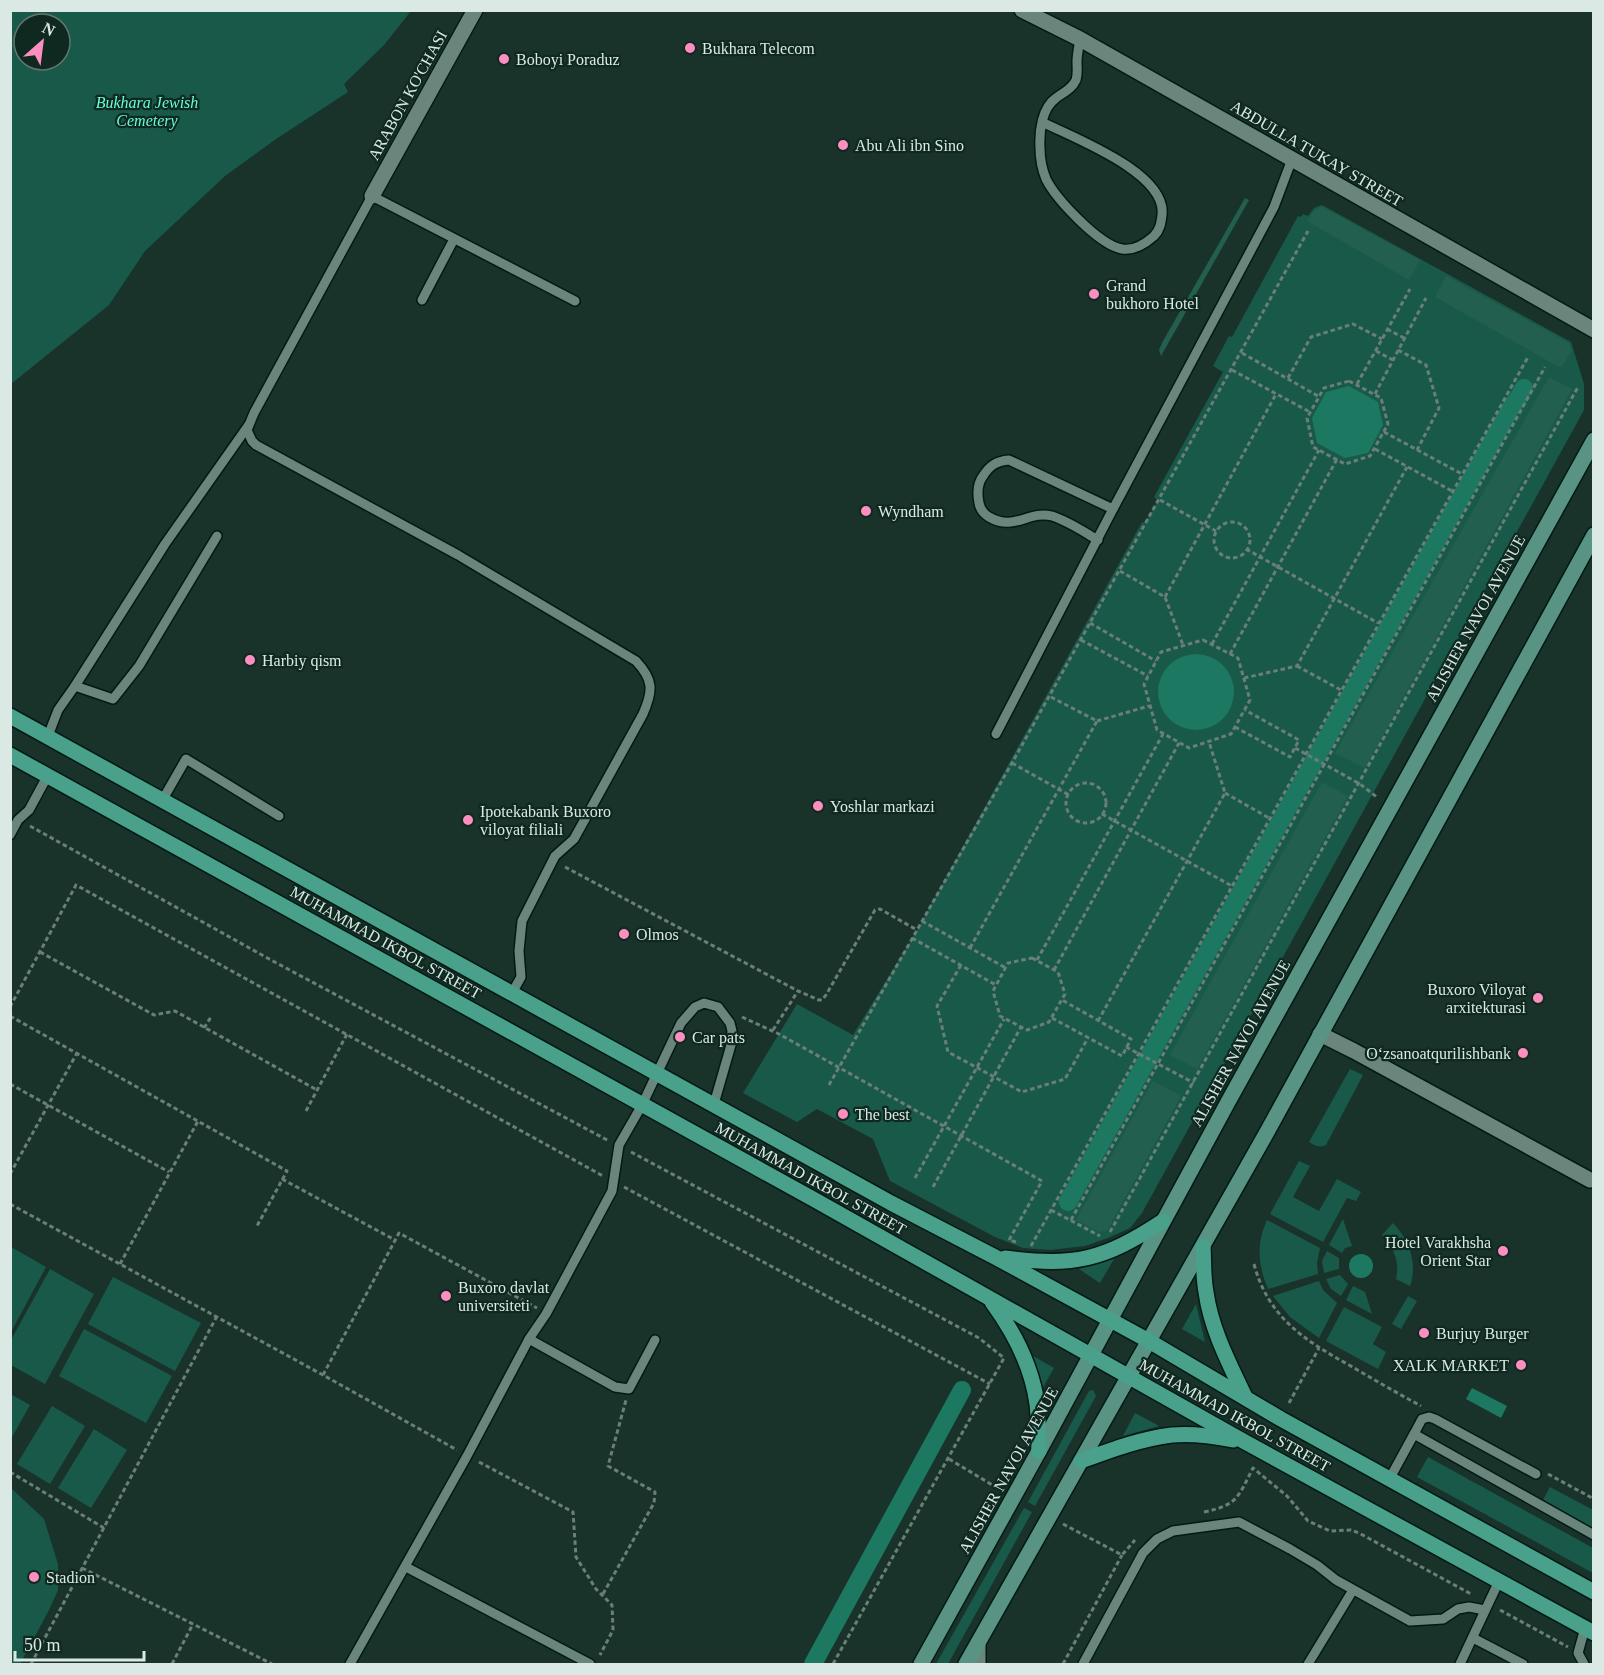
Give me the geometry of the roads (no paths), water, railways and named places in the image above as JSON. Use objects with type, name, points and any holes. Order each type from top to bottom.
[{"type":"main road","name":"ALISHER NAVOI AVENUE","points":[[921,1665],[1593,441]]},
{"type":"main road","points":[[966,1665],[1203,1246],[1593,536]]},
{"type":"main road","name":"MUHAMMAD IKBOL STREET","points":[[10,716],[891,1203],[1149,1341],[1322,1442],[1593,1592]]},
{"type":"main road","name":"MUHAMMAD IKBOL STREET","points":[[10,754],[989,1297],[1245,1442],[1589,1631]]},
{"type":"main road","points":[[995,1257],[1055,1262],[1089,1258],[1128,1243],[1163,1221]]},
{"type":"main road","points":[[1203,1246],[1206,1293],[1211,1315],[1223,1350],[1245,1397]]},
{"type":"main road","points":[[989,1297],[1007,1323],[1024,1356],[1037,1403],[1039,1451]]},
{"type":"main road","points":[[1081,1461],[1133,1442],[1173,1435],[1209,1436],[1245,1442]]},
{"type":"street","name":"ARABON KO'CHASI","points":[[372,196],[475,10]]},
{"type":"street","name":"ABDULLA TUKAY STREET","points":[[1022,10],[1080,39],[1593,330]]},
{"type":"street","points":[[1320,1034],[1590,1180]]},
{"type":"street","points":[[978,1643],[978,1665]]},
{"type":"lane","points":[[1042,122],[1115,159],[1150,183],[1160,198],[1163,210],[1157,232],[1148,242],[1139,247],[1123,249],[1100,239],[1073,213],[1047,180],[1040,146],[1042,122],[1050,103],[1069,89],[1076,79],[1080,39]]},
{"type":"lane","points":[[996,734],[1274,207],[1292,159]]},
{"type":"lane","points":[[48,736],[58,710],[165,544],[249,424],[372,196],[575,301]]},
{"type":"lane","points":[[422,300],[454,239]]},
{"type":"lane","points":[[249,424],[247,430],[256,445],[458,555],[636,661],[646,672],[650,681],[650,694],[643,714],[574,838],[559,851],[552,861],[522,921],[519,951],[520,977],[512,993]]},
{"type":"lane","points":[[1098,540],[1052,516],[1040,515],[1008,524],[995,520],[986,515],[980,507],[978,491],[981,478],[990,467],[999,461],[1010,460],[1113,510]]},
{"type":"lane","points":[[75,686],[113,699],[139,666],[217,536]]},
{"type":"lane","points":[[163,799],[186,759],[279,816]]},
{"type":"lane","points":[[10,835],[18,820],[29,810],[48,775]]},
{"type":"lane","points":[[350,1665],[612,1191],[619,1145],[642,1105],[681,1023],[695,1006],[704,1003],[718,1007],[730,1023],[732,1031],[731,1045],[714,1104]]},
{"type":"lane","points":[[529,1339],[615,1387],[629,1389],[655,1340]]},
{"type":"lane","points":[[1390,1478],[1422,1419],[1429,1417],[1536,1474]]},
{"type":"lane","points":[[1414,1434],[1593,1535]]},
{"type":"lane","points":[[1083,1665],[1143,1553],[1157,1539],[1173,1531],[1239,1522],[1317,1565],[1336,1580],[1410,1621],[1443,1618],[1458,1609],[1486,1607]]},
{"type":"lane","points":[[406,1567],[590,1665]]},
{"type":"lane","points":[[1460,1665],[1498,1581]]},
{"type":"lane","points":[[1308,1665],[1353,1590]]},
{"type":"lane","points":[[1584,1665],[1578,1653],[1589,1631]]},
{"type":"lane","points":[[1473,1638],[1522,1665]]},
{"type":"waterway","points":[[1068,1202],[1524,388]]},
{"type":"waterway","points":[[813,1664],[962,1390]]},
{"type":"place","name":"Bukhara Telecom","points":[[690,48]]},
{"type":"place","name":"Boboyi Poraduz","points":[[504,59]]},
{"type":"place","name":"Abu Ali ibn Sino","points":[[843,145]]},
{"type":"place","name":"Grand bukhoro Hotel","points":[[1094,294]]},
{"type":"place","name":"Wyndham","points":[[866,511]]},
{"type":"place","name":"Harbiy qism","points":[[250,660]]},
{"type":"place","name":"Yoshlar markazi","points":[[818,806]]},
{"type":"place","name":"Ipotekabank Buxoro viloyat filiali","points":[[468,820]]},
{"type":"place","name":"Olmos","points":[[624,934]]},
{"type":"place","name":"Buxoro Viloyat arxitekturasi","points":[[1538,998]]},
{"type":"place","name":"Car pats","points":[[680,1037]]},
{"type":"place","name":"Oʻzsanoatqurilishbank","points":[[1523,1053]]},
{"type":"place","name":"The best","points":[[843,1114]]},
{"type":"place","name":"Hotel Varakhsha Orient Star","points":[[1503,1251]]},
{"type":"place","name":"Buxoro davlat universiteti","points":[[446,1296]]},
{"type":"place","name":"Burjuy Burger","points":[[1424,1333]]},
{"type":"place","name":"XALK MARKET","points":[[1521,1365]]},
{"type":"place","name":"Stadion","points":[[34,1577]]},
{"type":"park label","name":"Bukhara Jewish Cemetery","points":[[147,111]]}]
